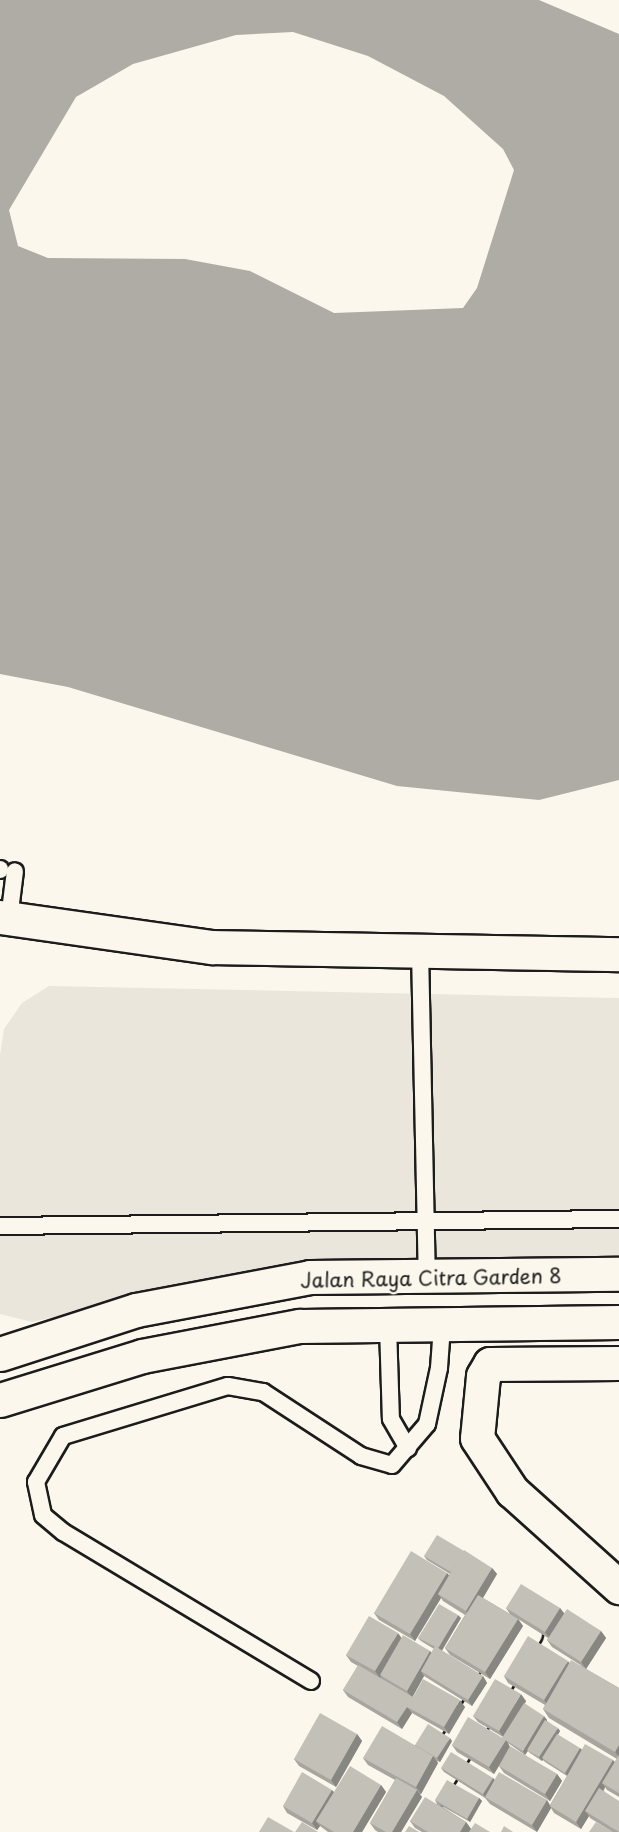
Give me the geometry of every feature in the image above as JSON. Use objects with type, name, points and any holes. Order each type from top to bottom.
[{"type":"street","points":[[4,918],[212,947],[619,954]]},
{"type":"street","name":"Jalan Raya Citra Garden 8","points":[[0,1354],[136,1310],[310,1277],[619,1274]]},
{"type":"street","points":[[0,1401],[142,1356],[300,1326],[619,1322]]},
{"type":"street","points":[[615,1578],[512,1491],[477,1438],[483,1376],[490,1364],[619,1363]]},
{"type":"street","points":[[404,1832],[525,1632]]},
{"type":"lane","points":[[4,918],[5,870]]},
{"type":"lane","points":[[420,950],[427,1276]]},
{"type":"lane","points":[[0,1226],[619,1218]]},
{"type":"lane","points":[[388,1326],[391,1419],[408,1448]]},
{"type":"lane","points":[[311,1681],[63,1532],[44,1515],[36,1482],[63,1437],[228,1386],[263,1392],[361,1456],[392,1465],[428,1424],[439,1368],[442,1326]]},
{"type":"shaded area","points":[[0,0],[539,0],[619,34],[619,780],[539,800],[397,786],[68,687],[0,674]],"holes":[[[293,32],[368,56],[444,96],[503,149],[514,170],[477,288],[463,308],[334,313],[250,271],[185,259],[48,258],[18,246],[9,210],[76,97],[133,64],[236,35]]]},
{"type":"shaded area","points":[[49,986],[619,998],[619,1258],[308,1261],[32,1322],[0,1314],[0,1055],[4,1029],[22,1003]]},
{"type":"building","points":[[437,1535],[464,1551],[451,1572],[424,1556]]},
{"type":"building","points":[[464,1550],[492,1568],[466,1611],[438,1594]]},
{"type":"building","points":[[411,1551],[447,1573],[410,1634],[374,1613]]},
{"type":"building","points":[[521,1584],[560,1608],[545,1632],[506,1608]]},
{"type":"building","points":[[478,1595],[518,1619],[485,1672],[445,1648]]},
{"type":"building","points":[[439,1604],[458,1615],[438,1648],[418,1638]]},
{"type":"building","points":[[567,1609],[601,1631],[581,1662],[547,1640]]},
{"type":"building","points":[[369,1616],[398,1633],[375,1671],[346,1655]]},
{"type":"building","points":[[403,1635],[430,1651],[407,1691],[380,1675]]},
{"type":"building","points":[[528,1636],[568,1661],[544,1700],[504,1676]]},
{"type":"building","points":[[435,1646],[483,1676],[468,1700],[421,1671]]},
{"type":"building","points":[[571,1660],[619,1688],[619,1745],[615,1752],[543,1709]]},
{"type":"building","points":[[358,1665],[413,1697],[423,1679],[460,1700],[444,1727],[407,1707],[397,1722],[343,1690]]},
{"type":"building","points":[[495,1679],[521,1694],[499,1731],[473,1716]]},
{"type":"building","points":[[524,1703],[544,1716],[523,1751],[502,1738]]},
{"type":"building","points":[[320,1713],[357,1734],[331,1780],[294,1759]]},
{"type":"building","points":[[468,1717],[506,1740],[489,1767],[452,1745]]},
{"type":"building","points":[[545,1720],[558,1728],[539,1757],[527,1750]]},
{"type":"building","points":[[428,1724],[450,1738],[437,1758],[415,1745]]},
{"type":"building","points":[[382,1726],[433,1756],[416,1787],[363,1758]]},
{"type":"building","points":[[557,1734],[580,1748],[565,1773],[542,1758]]},
{"type":"building","points":[[585,1744],[613,1760],[576,1822],[550,1806]]},
{"type":"building","points":[[510,1746],[557,1774],[545,1794],[499,1766]]},
{"type":"building","points":[[451,1752],[493,1778],[483,1794],[441,1768]]},
{"type":"building","points":[[619,1755],[619,1793],[602,1783]]},
{"type":"building","points":[[350,1766],[381,1785],[353,1832],[334,1832],[316,1821]]},
{"type":"building","points":[[302,1772],[332,1790],[312,1823],[283,1806]]},
{"type":"building","points":[[499,1772],[547,1800],[532,1825],[485,1797]]},
{"type":"building","points":[[396,1778],[417,1790],[392,1832],[386,1832],[370,1823]]},
{"type":"building","points":[[447,1780],[479,1798],[467,1819],[435,1800]]},
{"type":"building","points":[[599,1788],[619,1801],[619,1832],[585,1811]]},
{"type":"building","points":[[425,1797],[466,1822],[460,1832],[428,1832],[410,1821]]},
{"type":"building","points":[[268,1817],[294,1832],[259,1832]]},
{"type":"building","points":[[302,1822],[318,1832],[295,1832]]},
{"type":"building","points":[[596,1822],[613,1832],[589,1832]]},
{"type":"building","points":[[475,1823],[490,1832],[469,1832]]},
{"type":"building","points":[[409,1826],[419,1832],[405,1832]]},
{"type":"building","points":[[504,1826],[513,1832],[501,1832]]}]
